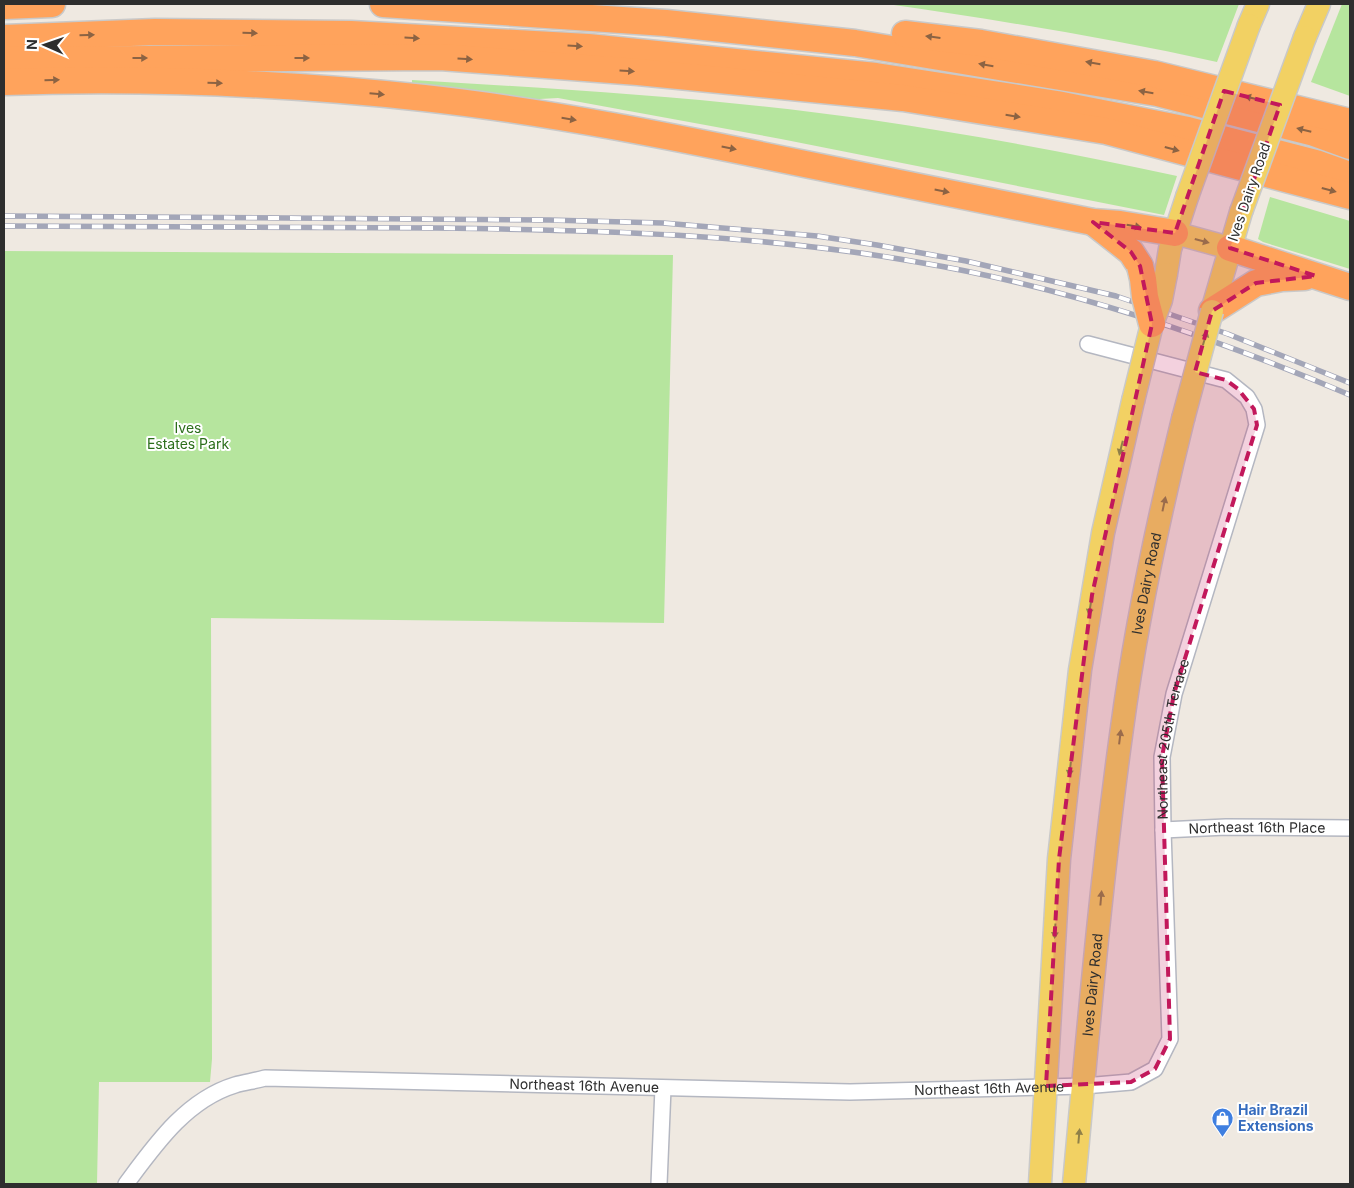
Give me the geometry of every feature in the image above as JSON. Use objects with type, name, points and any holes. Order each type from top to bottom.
[{"type":"highway","points":[[4,6],[52,4]]},
{"type":"highway","points":[[383,4],[666,23],[855,42],[1157,93],[1314,133],[1350,146]]},
{"type":"highway","points":[[631,4],[981,43],[1154,74],[1350,122]]},
{"type":"highway","points":[[4,38],[155,32],[351,34],[588,47],[876,76],[1057,104],[1188,130],[1316,163],[1350,175]]},
{"type":"highway","points":[[4,60],[440,57],[638,72],[893,97],[1106,131],[1350,196]]},
{"type":"highway","points":[[4,82],[81,79],[225,83],[329,89],[426,98],[613,126],[1093,222],[1120,224],[1175,233]]},
{"type":"highway","points":[[1093,222],[1130,252],[1140,266],[1152,324]]},
{"type":"highway","points":[[1230,248],[1350,287]]},
{"type":"highway","points":[[1214,301],[1248,290],[1256,283],[1282,278],[1316,276]]},
{"type":"main road","points":[[1040,1184],[1059,859],[1080,670],[1103,533],[1152,324],[1161,300],[1175,233],[1258,4]]},
{"type":"main road","name":"Ives Dairy Road","points":[[1074,1184],[1104,866],[1122,726],[1144,596],[1183,418],[1214,301],[1242,212],[1305,37],[1319,4]]},
{"type":"main road","points":[[1175,233],[1230,248]]},
{"type":"street","name":"Northeast 205th Terrace","points":[[1084,1086],[1131,1082],[1155,1069],[1170,1040],[1162,757],[1174,694],[1257,425],[1254,409],[1247,397],[1226,380],[1088,344]]},
{"type":"street","name":"Northeast 16th Place","points":[[1163,830],[1226,827],[1350,828]]},
{"type":"street","name":"Northeast 16th Avenue","points":[[126,1184],[156,1144],[183,1116],[207,1098],[234,1086],[265,1078],[850,1092],[1084,1086]]},
{"type":"street","points":[[659,1184],[663,1088]]},
{"type":"highlighted area","points":[[1224,91],[1280,105],[1230,248],[1316,276],[1256,283],[1212,311],[1195,372],[1226,380],[1238,389],[1254,409],[1257,425],[1174,694],[1162,757],[1170,1039],[1155,1069],[1131,1082],[1046,1086],[1059,859],[1092,595],[1152,324],[1140,266],[1131,252],[1093,222],[1175,233]]},
{"type":"green space","points":[[887,4],[1239,4],[1217,62],[1053,30]]},
{"type":"green space","points":[[1342,4],[1350,4],[1350,96],[1311,82]]},
{"type":"green space","points":[[412,80],[642,95],[815,112],[987,139],[1177,176],[1164,215],[781,139],[558,98],[521,100],[412,85]]},
{"type":"green space","points":[[1270,197],[1350,221],[1350,269],[1258,239]]},
{"type":"green space","name":"Ives Estates Park","points":[[4,251],[673,255],[664,623],[211,618],[212,1059],[210,1082],[99,1082],[97,1184],[4,1184]]},
{"type":"railway","points":[[4,216],[549,220],[663,223],[817,236],[966,261],[1116,296],[1228,334],[1350,383]]},
{"type":"railway","points":[[4,226],[558,230],[678,235],[798,245],[917,262],[973,272],[1028,285],[1138,316],[1191,334],[1298,373],[1350,395]]},
{"type":"place","name":"Hair Brazil Extensions","points":[[1222,1137]]}]
